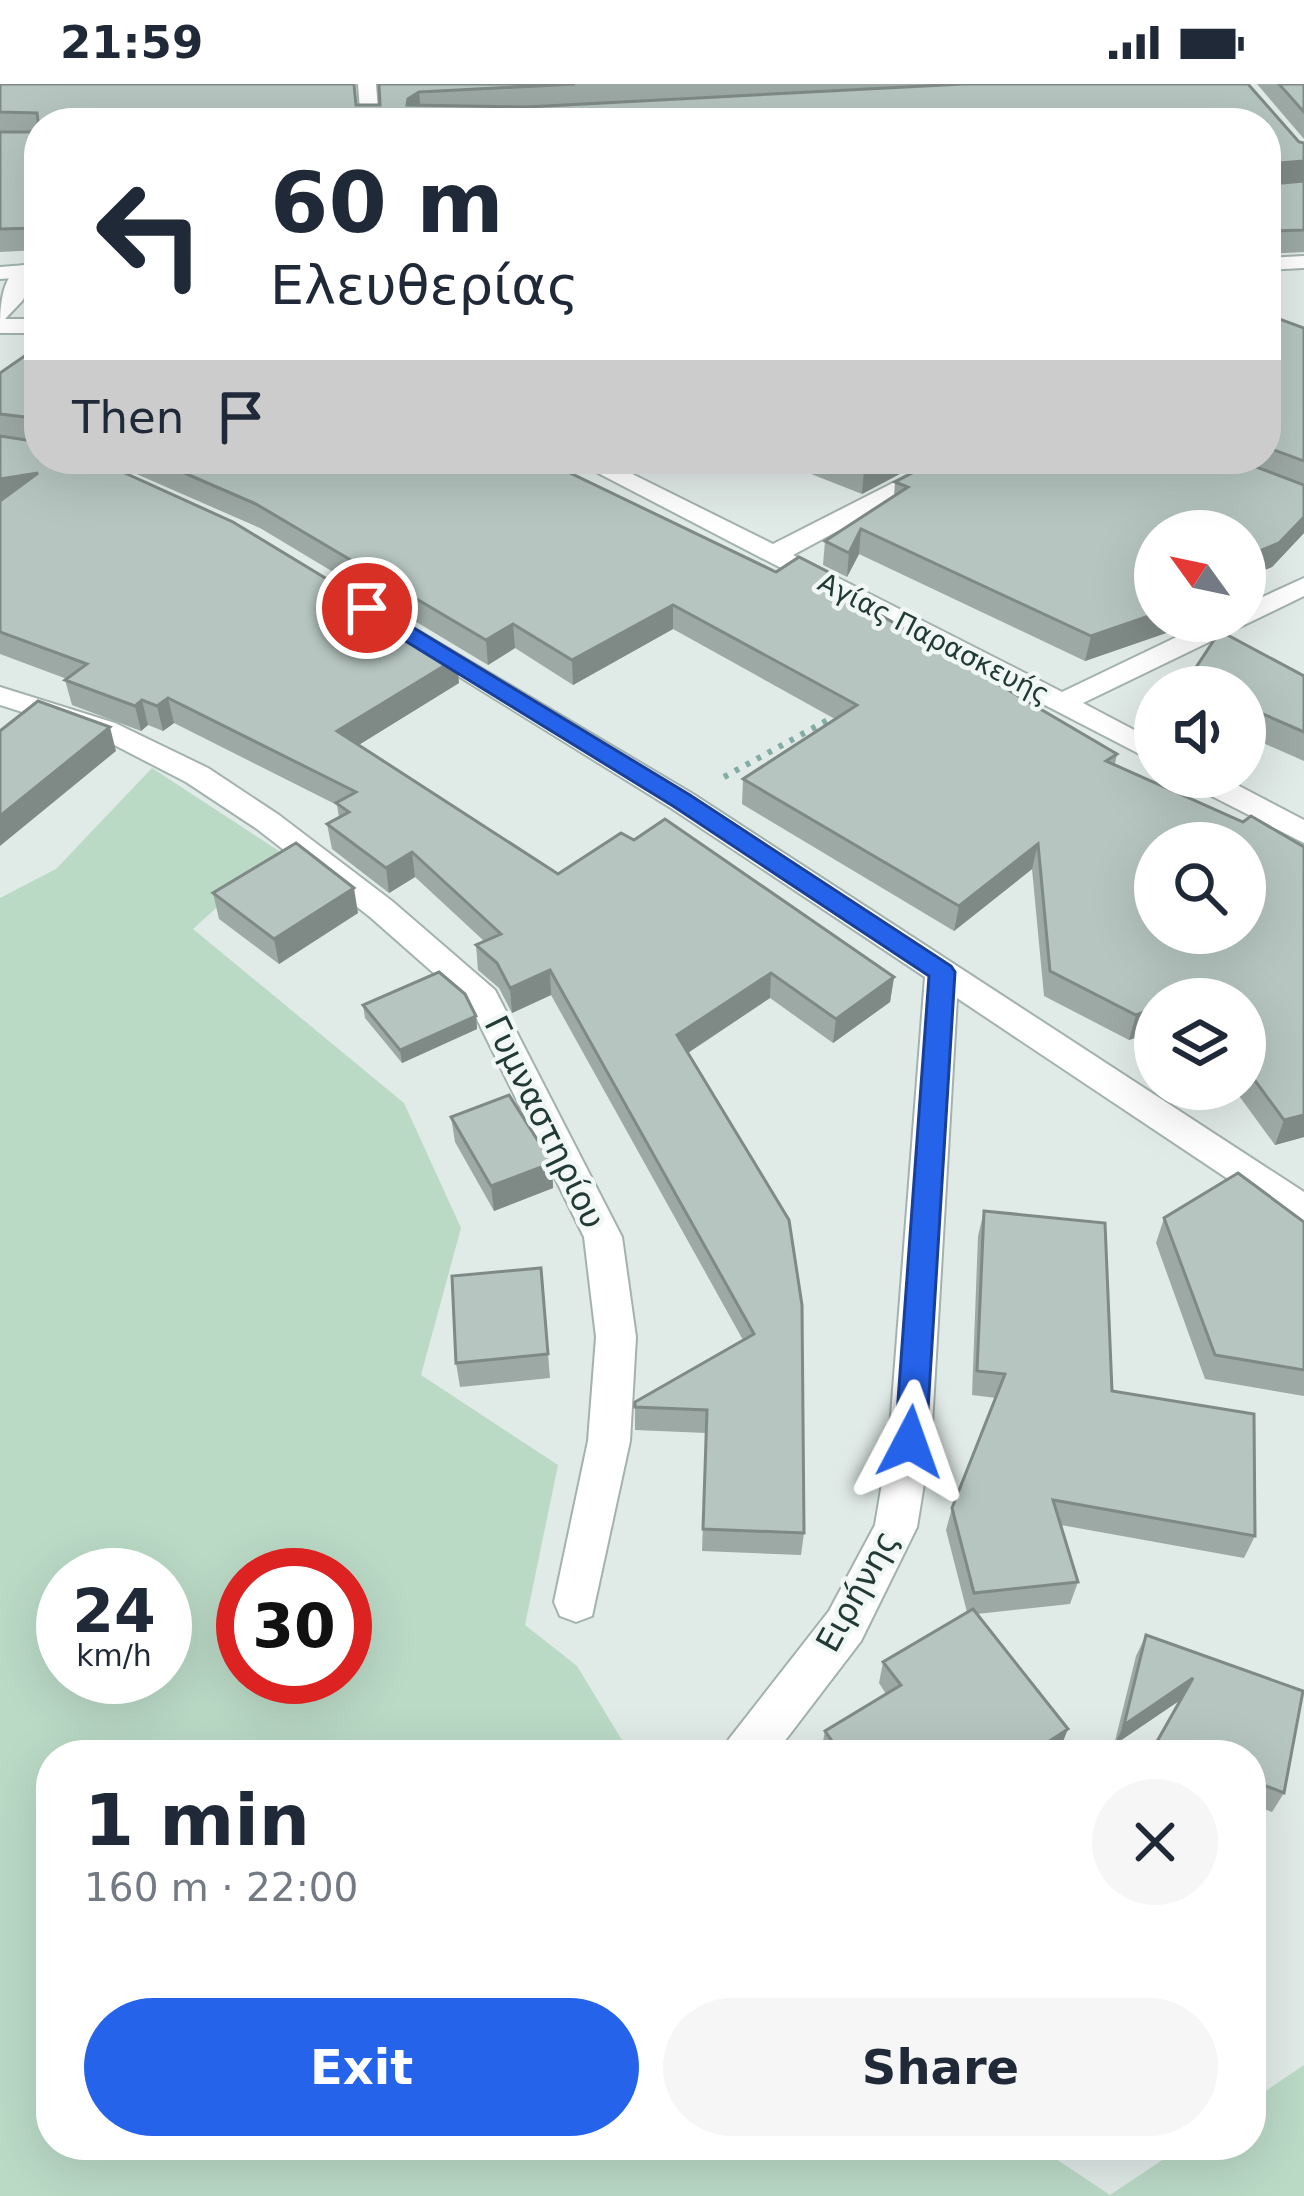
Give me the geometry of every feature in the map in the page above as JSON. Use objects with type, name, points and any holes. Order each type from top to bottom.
[{"type":"street","points":[[0,314],[12,300],[21,271]]},
{"type":"street","name":"Αγίας Παρασκευής","points":[[613,474],[1134,742]]},
{"type":"street","points":[[772,555],[930,474]]},
{"type":"street","points":[[1266,604],[1304,586]]},
{"type":"street","points":[[387,620],[682,800],[1304,1211]]},
{"type":"street","points":[[1061,703],[1188,642]]},
{"type":"street","name":"Γυμναστηρίου","points":[[0,696],[105,729],[197,775],[268,822],[381,909],[483,998],[603,1237],[616,1337],[609,1441],[576,1602]]},
{"type":"street","points":[[1238,798],[1304,833]]},
{"type":"street","name":"Ειρήνης","points":[[757,1740],[844,1626],[896,1527],[910,1442],[942,972]]},
{"type":"path","points":[[682,800],[841,714]]},
{"type":"green space","points":[[152,768],[279,851],[193,929],[404,1103],[461,1228],[421,1375],[558,1465],[525,1625],[577,1666],[622,1740],[36,1740],[36,2160],[1058,2160],[1110,2195],[1162,2160],[1266,2160],[1266,2091],[1304,2065],[1304,2196],[0,2196],[0,898],[56,869]]},
{"type":"building","points":[[0,84],[354,84],[356,105],[380,105],[379,84],[575,84],[419,92],[407,105],[527,107],[963,84],[1248,84],[1269,108],[24,108],[24,113],[0,112]]},
{"type":"building","points":[[1279,84],[1304,84],[1304,112]]},
{"type":"building","points":[[1281,122],[1304,143],[1304,161],[1281,163]]},
{"type":"building","points":[[0,132],[24,132],[24,228],[0,229]]},
{"type":"building","points":[[1304,181],[1304,230],[1281,231],[1281,183]]},
{"type":"building","points":[[1281,320],[1304,328],[1304,461],[1281,453]]},
{"type":"building","points":[[24,356],[24,417],[0,414],[0,373]]},
{"type":"building","points":[[0,436],[24,440],[24,474],[32,474],[0,479]]},
{"type":"building","points":[[37,474],[127,474],[233,522],[457,658],[337,731],[558,874],[621,833],[634,840],[665,819],[894,977],[836,1019],[771,973],[677,1035],[789,1220],[802,1305],[804,1533],[703,1529],[707,1410],[635,1407],[635,1402],[754,1334],[550,970],[510,988],[497,963],[476,945],[501,934],[412,852],[386,868],[327,824],[349,812],[336,803],[356,792],[168,698],[157,706],[142,700],[135,706],[65,680],[87,664],[0,632],[0,501]]},
{"type":"building","points":[[187,474],[572,474],[776,572],[799,557],[836,576],[831,586],[1117,754],[1106,761],[1134,773],[1134,798],[1189,798],[1243,822],[1134,822],[1134,954],[1266,954],[1266,825],[1304,847],[1304,1115],[1284,1120],[1266,1096],[1266,978],[1134,978],[1134,1014],[1050,971],[1038,844],[959,906],[743,779],[857,705],[673,605],[572,660],[513,624],[486,640],[256,504]]},
{"type":"building","points":[[910,474],[1275,474],[1304,485],[1304,517],[1279,543],[1266,548],[1266,510],[1134,510],[1134,621],[1091,636],[861,529],[849,553],[825,541],[908,487],[895,482]]},
{"type":"building","points":[[1213,642],[1241,642],[1304,676],[1304,732],[1266,715],[1266,666],[1197,666]]},
{"type":"building","points":[[38,701],[110,727],[0,816],[0,731]]},
{"type":"building","points":[[296,843],[354,888],[274,939],[213,893]]},
{"type":"building","points":[[439,972],[465,994],[476,1016],[400,1050],[363,1005]]},
{"type":"building","points":[[509,1095],[552,1163],[491,1186],[451,1117]]},
{"type":"building","points":[[1238,1173],[1304,1222],[1304,1370],[1215,1355],[1164,1218]]},
{"type":"building","points":[[984,1211],[1105,1223],[1112,1391],[1254,1414],[1255,1536],[1053,1500],[1078,1582],[974,1593],[952,1508],[1005,1374],[977,1371]]},
{"type":"building","points":[[541,1268],[548,1354],[456,1363],[452,1276]]},
{"type":"building","points":[[973,1609],[1068,1729],[1051,1740],[831,1740],[825,1731],[901,1685],[883,1662]]},
{"type":"building","points":[[1146,1635],[1303,1691],[1284,1793],[1266,1786],[1266,1740],[1158,1740],[1193,1678],[1124,1725]]},
{"type":"route","points":[[367,608],[682,800],[942,972],[910,1442]]}]
